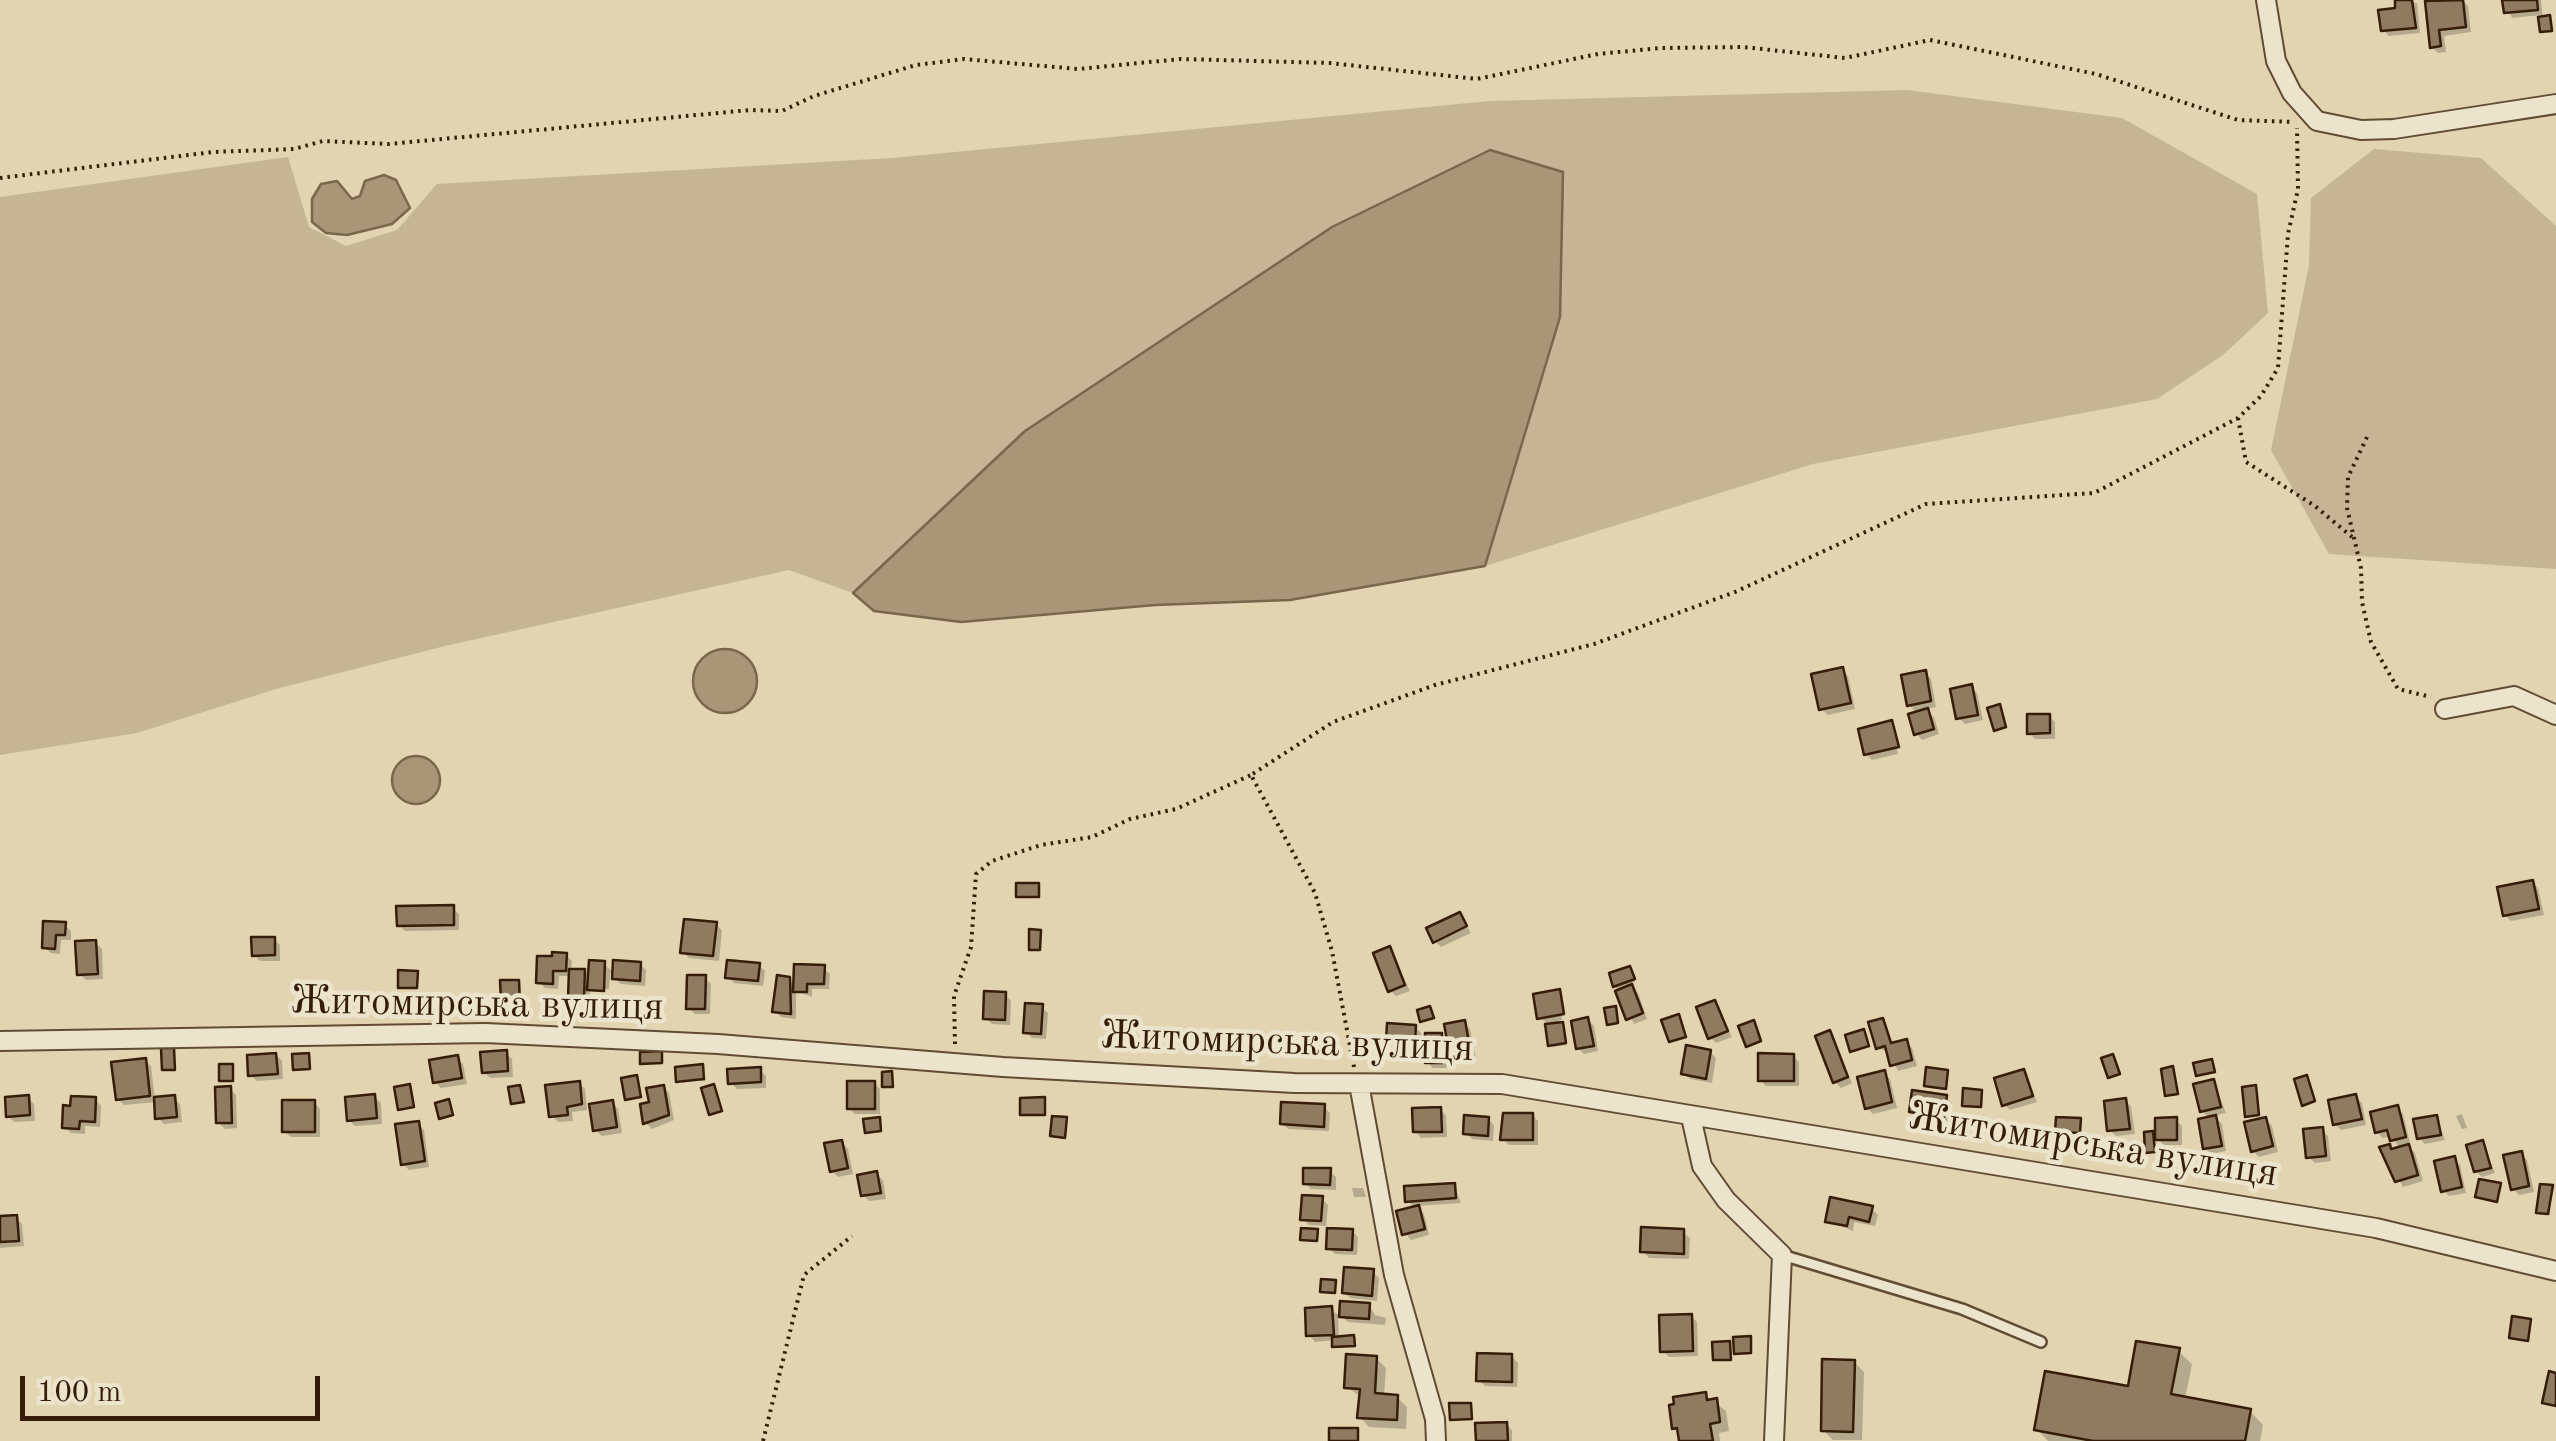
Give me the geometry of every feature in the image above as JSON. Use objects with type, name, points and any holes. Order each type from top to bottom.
[{"type":"street","points":[[2271,0],[2276,61],[2316,122],[2360,130],[2394,129],[2556,104]]},
{"type":"street","points":[[2445,710],[2514,696],[2556,715]]},
{"type":"street","name":"Житомирська вулиця","points":[[0,1041],[485,1033],[718,1044],[958,1064],[1358,1084],[1502,1084],[2376,1228],[2556,1271]]},
{"type":"street","points":[[1358,1084],[1394,1275],[1434,1419],[1436,1441]]},
{"type":"street","points":[[1692,1117],[1702,1166],[1726,1200],[1782,1254],[1774,1441]]},
{"type":"lane","points":[[1782,1254],[1962,1309],[2041,1342]]},
{"type":"path","points":[[0,178],[152,163],[212,152],[294,149],[323,140],[389,144],[750,110],[782,111],[814,96],[916,65],[964,59],[1078,69],[1182,59],[1330,62],[1477,79],[1598,54],[1662,48],[1743,47],[1844,58],[1930,40],[2135,84],[2238,120],[2296,122]]},
{"type":"path","points":[[958,1064],[952,1030],[954,996],[971,947],[976,874],[992,860],[1041,845],[1092,836],[1130,820],[1176,809],[1251,775],[1333,722],[1434,684],[1612,638],[1770,577],[1926,504],[2094,493],[2238,418],[2261,396],[2278,368],[2288,234],[2298,188],[2296,122],[2287,81]]},
{"type":"path","points":[[2238,418],[2246,462],[2315,506],[2352,537]]},
{"type":"path","points":[[2367,437],[2348,477],[2352,537],[2361,568],[2362,602],[2371,642],[2398,689],[2436,698],[2445,710]]},
{"type":"path","points":[[1251,775],[1315,893],[1332,951],[1345,1034],[1358,1084]]},
{"type":"path","points":[[763,1441],[804,1276],[852,1236]]},
{"type":"shaded area","points":[[1907,90],[2122,118],[2257,194],[2268,313],[2223,355],[2157,399],[1813,464],[1485,566],[1560,317],[1490,150],[1332,227],[1026,431],[853,593],[789,570],[445,646],[276,689],[137,733],[0,755],[0,197],[288,157],[309,227],[346,246],[397,230],[437,184],[892,158],[1490,101]]},
{"type":"shaded area","points":[[2374,149],[2481,158],[2556,226],[2556,569],[2329,554],[2271,450],[2309,265],[2311,198]]},
{"type":"shaded area","points":[[1490,150],[1563,172],[1560,317],[1485,566],[1290,600],[1155,605],[961,622],[874,611],[853,593],[1025,431],[1332,227]]},
{"type":"shaded area","points":[[384,175],[396,180],[410,208],[392,224],[347,235],[326,233],[312,222],[312,199],[321,184],[337,181],[352,199],[360,196],[365,181]]},
{"type":"shaded area","points":[[725,649],[748,658],[757,681],[748,704],[725,713],[702,704],[693,681],[702,658]]},
{"type":"shaded area","points":[[416,756],[433,763],[440,780],[433,797],[416,804],[399,797],[392,780],[399,763]]},
{"type":"building","points":[[2395,0],[2412,0],[2416,28],[2381,31],[2378,10],[2395,8]]},
{"type":"building","points":[[2463,0],[2466,27],[2439,30],[2441,46],[2430,48],[2425,1]]},
{"type":"building","points":[[2502,0],[2537,0],[2538,10],[2504,13]]},
{"type":"building","points":[[2550,15],[2552,31],[2540,32],[2538,17]]},
{"type":"building","points":[[1843,667],[1851,703],[1819,710],[1811,674]]},
{"type":"building","points":[[1926,670],[1931,701],[1907,706],[1901,675]]},
{"type":"building","points":[[1972,684],[1978,715],[1956,719],[1950,689]]},
{"type":"building","points":[[2000,704],[2006,727],[1994,731],[1987,708]]},
{"type":"building","points":[[1928,708],[1934,729],[1914,735],[1908,714]]},
{"type":"building","points":[[2027,714],[2050,714],[2050,733],[2027,734]]},
{"type":"building","points":[[1892,720],[1899,747],[1864,755],[1858,729]]},
{"type":"building","points":[[2533,880],[2539,909],[2503,916],[2497,887]]},
{"type":"building","points":[[1016,883],[1039,883],[1039,897],[1016,897]]},
{"type":"building","points":[[454,905],[454,925],[397,926],[396,906]]},
{"type":"building","points":[[1460,912],[1467,926],[1433,943],[1426,928]]},
{"type":"building","points":[[684,919],[717,922],[713,956],[680,953]]},
{"type":"building","points":[[43,921],[66,922],[65,935],[56,935],[55,949],[42,948]]},
{"type":"building","points":[[1029,929],[1041,930],[1040,950],[1029,950]]},
{"type":"building","points":[[251,937],[275,937],[275,955],[252,956]]},
{"type":"building","points":[[96,940],[98,974],[77,975],[75,941]]},
{"type":"building","points":[[1390,946],[1405,985],[1388,992],[1373,953]]},
{"type":"building","points":[[552,952],[567,953],[566,971],[553,971],[553,984],[536,983],[537,956],[552,956]]},
{"type":"building","points":[[589,960],[605,961],[604,991],[587,990]]},
{"type":"building","points":[[613,960],[641,962],[640,981],[612,979]]},
{"type":"building","points":[[727,960],[760,963],[758,981],[725,978]]},
{"type":"building","points":[[794,964],[825,965],[824,984],[807,984],[807,992],[793,992]]},
{"type":"building","points":[[1630,966],[1635,979],[1613,987],[1609,973]]},
{"type":"building","points":[[569,969],[585,969],[584,999],[568,998]]},
{"type":"building","points":[[398,970],[418,971],[417,988],[398,988]]},
{"type":"building","points":[[687,975],[706,975],[705,1009],[686,1009]]},
{"type":"building","points":[[777,975],[790,977],[791,1014],[772,1012]]},
{"type":"building","points":[[500,980],[519,980],[520,1003],[501,1003]]},
{"type":"building","points":[[1632,984],[1643,1013],[1626,1020],[1615,991]]},
{"type":"building","points":[[1560,989],[1564,1014],[1537,1019],[1533,994]]},
{"type":"building","points":[[984,991],[1006,992],[1005,1020],[983,1019]]},
{"type":"building","points":[[1715,1000],[1728,1031],[1708,1039],[1696,1007]]},
{"type":"building","points":[[1025,1003],[1043,1004],[1041,1034],[1023,1033]]},
{"type":"building","points":[[1430,1006],[1434,1018],[1420,1022],[1417,1010]]},
{"type":"building","points":[[1616,1006],[1618,1023],[1607,1025],[1604,1008]]},
{"type":"building","points":[[1679,1014],[1686,1037],[1669,1042],[1661,1020]]},
{"type":"building","points":[[1588,1017],[1594,1046],[1576,1049],[1571,1021]]},
{"type":"building","points":[[1883,1018],[1891,1043],[1907,1039],[1912,1060],[1890,1066],[1885,1046],[1876,1049],[1868,1022]]},
{"type":"building","points":[[1465,1020],[1471,1054],[1450,1057],[1444,1024]]},
{"type":"building","points":[[1754,1020],[1761,1041],[1746,1047],[1738,1026]]},
{"type":"building","points":[[1563,1022],[1566,1043],[1548,1046],[1545,1024]]},
{"type":"building","points":[[1387,1023],[1416,1025],[1415,1043],[1386,1041]]},
{"type":"building","points":[[1864,1029],[1869,1046],[1850,1052],[1845,1035]]},
{"type":"building","points":[[1830,1030],[1848,1077],[1833,1083],[1815,1036]]},
{"type":"building","points":[[1425,1033],[1442,1033],[1442,1063],[1425,1063]]},
{"type":"building","points":[[1686,1045],[1711,1050],[1706,1079],[1681,1074]]},
{"type":"building","points":[[161,1048],[174,1048],[175,1070],[162,1070]]},
{"type":"building","points":[[507,1050],[508,1071],[482,1073],[480,1052]]},
{"type":"building","points":[[662,1051],[662,1063],[640,1064],[640,1052]]},
{"type":"building","points":[[276,1053],[278,1074],[248,1076],[247,1055]]},
{"type":"building","points":[[309,1053],[310,1069],[293,1070],[292,1054]]},
{"type":"building","points":[[1758,1053],[1794,1054],[1794,1081],[1758,1081]]},
{"type":"building","points":[[2113,1054],[2120,1074],[2108,1078],[2101,1058]]},
{"type":"building","points":[[458,1055],[462,1078],[433,1083],[429,1060]]},
{"type":"building","points":[[146,1058],[150,1096],[116,1100],[111,1062]]},
{"type":"building","points":[[2212,1059],[2215,1072],[2196,1076],[2193,1063]]},
{"type":"building","points":[[219,1064],[233,1064],[233,1081],[219,1081]]},
{"type":"building","points":[[703,1064],[704,1079],[676,1082],[675,1067]]},
{"type":"building","points":[[2173,1066],[2178,1094],[2165,1096],[2161,1069]]},
{"type":"building","points":[[761,1067],[761,1082],[728,1084],[727,1069]]},
{"type":"building","points":[[1926,1067],[1948,1070],[1946,1089],[1924,1086]]},
{"type":"building","points":[[2024,1069],[2033,1096],[2002,1106],[1994,1078]]},
{"type":"building","points":[[1885,1070],[1892,1102],[1865,1109],[1857,1077]]},
{"type":"building","points":[[892,1071],[893,1087],[882,1087],[882,1072]]},
{"type":"building","points":[[637,1075],[641,1097],[625,1100],[621,1078]]},
{"type":"building","points":[[2307,1075],[2315,1101],[2302,1106],[2294,1079]]},
{"type":"building","points":[[2214,1079],[2221,1107],[2200,1112],[2193,1084]]},
{"type":"building","points":[[580,1081],[582,1104],[567,1107],[568,1115],[549,1117],[545,1085]]},
{"type":"building","points":[[847,1081],[875,1081],[875,1109],[847,1109]]},
{"type":"building","points":[[410,1084],[414,1107],[398,1110],[394,1087]]},
{"type":"building","points":[[714,1084],[722,1111],[709,1115],[701,1088]]},
{"type":"building","points":[[520,1085],[524,1102],[511,1104],[508,1087]]},
{"type":"building","points":[[664,1085],[669,1115],[643,1124],[640,1104],[649,1102],[646,1088]]},
{"type":"building","points":[[2256,1085],[2259,1115],[2245,1117],[2242,1087]]},
{"type":"building","points":[[231,1086],[232,1123],[216,1123],[215,1087]]},
{"type":"building","points":[[1963,1088],[1982,1090],[1981,1107],[1962,1106]]},
{"type":"building","points":[[1912,1090],[1947,1095],[1944,1117],[1909,1112]]},
{"type":"building","points":[[375,1094],[377,1118],[347,1121],[345,1097]]},
{"type":"building","points":[[2356,1094],[2362,1119],[2333,1125],[2328,1100]]},
{"type":"building","points":[[29,1095],[30,1115],[6,1117],[5,1097]]},
{"type":"building","points":[[175,1095],[177,1117],[155,1119],[154,1097]]},
{"type":"building","points":[[71,1096],[96,1097],[95,1122],[80,1121],[79,1129],[62,1128],[63,1105],[70,1106]]},
{"type":"building","points":[[1045,1097],[1045,1115],[1020,1115],[1020,1098]]},
{"type":"building","points":[[2126,1098],[2130,1129],[2107,1131],[2104,1101]]},
{"type":"building","points":[[449,1099],[453,1115],[439,1119],[435,1103]]},
{"type":"building","points":[[282,1100],[315,1100],[315,1132],[282,1132]]},
{"type":"building","points":[[613,1100],[617,1127],[593,1131],[589,1104]]},
{"type":"building","points":[[1281,1102],[1325,1104],[1324,1127],[1280,1124]]},
{"type":"building","points":[[2398,1105],[2406,1137],[2390,1141],[2387,1130],[2375,1133],[2370,1112]]},
{"type":"building","points":[[1441,1107],[1442,1132],[1413,1132],[1412,1108]]},
{"type":"building","points":[[1503,1113],[1533,1113],[1533,1140],[1500,1140]]},
{"type":"building","points":[[1464,1115],[1489,1117],[1488,1136],[1463,1134]]},
{"type":"building","points":[[2216,1115],[2222,1146],[2203,1149],[2198,1119]]},
{"type":"building","points":[[2437,1115],[2441,1135],[2417,1139],[2413,1119]]},
{"type":"building","points":[[1052,1116],[1067,1117],[1065,1138],[1050,1136]]},
{"type":"building","points":[[880,1117],[881,1131],[865,1133],[863,1119]]},
{"type":"building","points":[[2056,1117],[2081,1118],[2080,1133],[2055,1132]]},
{"type":"building","points":[[2177,1117],[2177,1140],[2155,1140],[2155,1118]]},
{"type":"building","points":[[2266,1117],[2273,1146],[2251,1152],[2244,1122]]},
{"type":"building","points":[[419,1121],[425,1161],[401,1165],[395,1124]]},
{"type":"building","points":[[2323,1127],[2326,1156],[2306,1158],[2303,1129]]},
{"type":"building","points":[[2153,1131],[2155,1152],[2145,1153],[2144,1132]]},
{"type":"building","points":[[842,1140],[848,1168],[830,1172],[824,1143]]},
{"type":"building","points":[[2483,1140],[2491,1168],[2474,1172],[2466,1145]]},
{"type":"building","points":[[2390,1144],[2391,1149],[2409,1144],[2418,1175],[2395,1182],[2379,1147]]},
{"type":"building","points":[[2522,1151],[2529,1186],[2511,1190],[2503,1155]]},
{"type":"building","points":[[2455,1156],[2462,1187],[2441,1192],[2434,1161]]},
{"type":"building","points":[[1303,1168],[1331,1168],[1330,1185],[1303,1184]]},
{"type":"building","points":[[877,1171],[881,1193],[861,1196],[857,1175]]},
{"type":"building","points":[[2479,1179],[2501,1183],[2497,1202],[2475,1197]]},
{"type":"building","points":[[1455,1183],[1456,1198],[1405,1202],[1404,1186]]},
{"type":"building","points":[[2540,1184],[2553,1185],[2548,1214],[2536,1213]]},
{"type":"building","points":[[1302,1195],[1323,1196],[1321,1221],[1300,1220]]},
{"type":"building","points":[[1830,1197],[1873,1206],[1869,1222],[1849,1217],[1847,1226],[1825,1222]]},
{"type":"building","points":[[1419,1205],[1425,1229],[1402,1235],[1396,1211]]},
{"type":"building","points":[[17,1215],[19,1241],[0,1242],[0,1216]]},
{"type":"building","points":[[1641,1227],[1684,1229],[1684,1254],[1640,1252]]},
{"type":"building","points":[[1301,1228],[1318,1229],[1317,1241],[1300,1240]]},
{"type":"building","points":[[1327,1228],[1353,1229],[1352,1250],[1326,1249]]},
{"type":"building","points":[[1344,1267],[1374,1269],[1372,1296],[1342,1293]]},
{"type":"building","points":[[1321,1279],[1336,1280],[1335,1293],[1320,1292]]},
{"type":"building","points":[[1340,1301],[1370,1303],[1369,1319],[1339,1317]]},
{"type":"building","points":[[1332,1306],[1334,1335],[1306,1336],[1305,1308]]},
{"type":"building","points":[[1692,1314],[1693,1351],[1660,1352],[1659,1315]]},
{"type":"building","points":[[2512,1316],[2531,1319],[2528,1341],[2509,1338]]},
{"type":"building","points":[[1354,1335],[1355,1346],[1332,1347],[1332,1337]]},
{"type":"building","points":[[1751,1336],[1751,1353],[1734,1354],[1733,1337]]},
{"type":"building","points":[[1730,1341],[1731,1360],[1713,1360],[1712,1342]]},
{"type":"building","points":[[2136,1341],[2180,1348],[2171,1394],[2251,1409],[2245,1441],[2093,1441],[2034,1430],[2045,1371],[2128,1386]]},
{"type":"building","points":[[1477,1353],[1512,1354],[1512,1382],[1476,1381]]},
{"type":"building","points":[[1346,1354],[1377,1356],[1375,1393],[1398,1395],[1397,1420],[1357,1418],[1360,1389],[1344,1388]]},
{"type":"building","points":[[1822,1359],[1855,1360],[1853,1432],[1821,1431]]},
{"type":"building","points":[[2549,1371],[2556,1373],[2556,1406],[2542,1403]]},
{"type":"building","points":[[1706,1392],[1707,1400],[1717,1398],[1720,1422],[1710,1424],[1713,1441],[1679,1441],[1677,1428],[1672,1429],[1669,1405],[1674,1404],[1673,1397]]},
{"type":"building","points":[[1449,1403],[1471,1403],[1472,1419],[1450,1420]]},
{"type":"building","points":[[1507,1422],[1508,1441],[1476,1441],[1475,1423]]},
{"type":"building","points":[[1329,1428],[1358,1428],[1358,1441],[1329,1441]]}]
